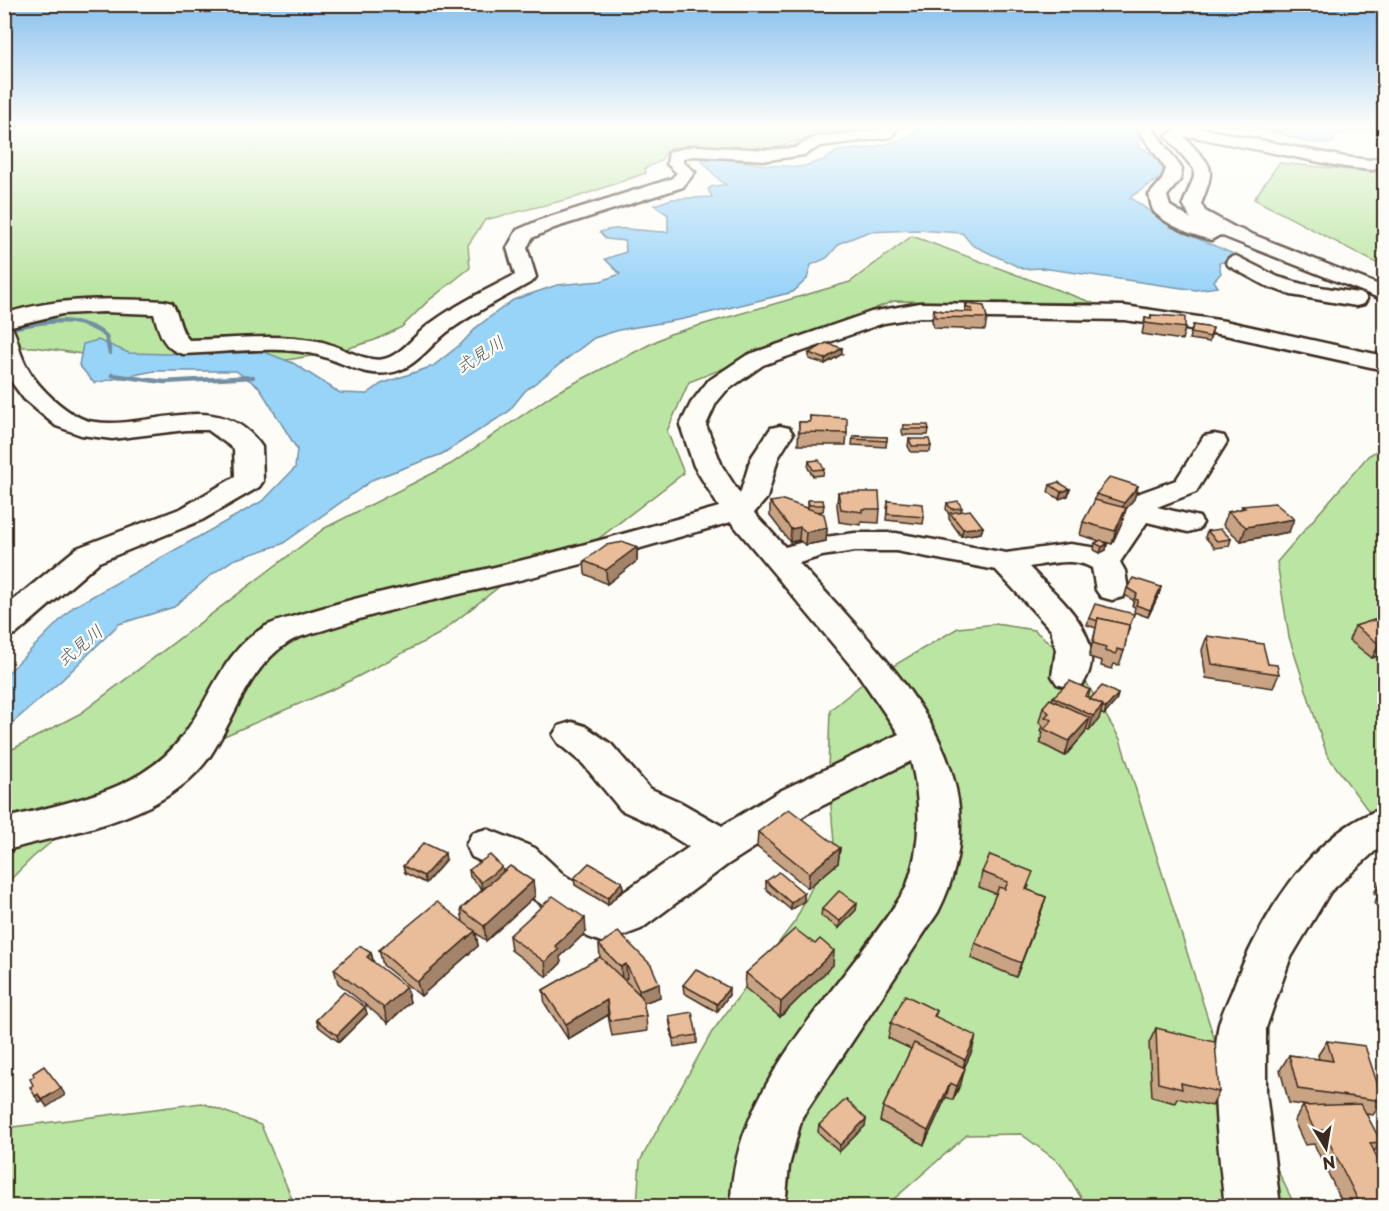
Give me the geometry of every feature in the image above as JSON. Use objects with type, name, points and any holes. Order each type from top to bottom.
[{"type":"street","points":[[4,321],[27,312],[117,306],[164,308],[171,335],[183,347],[268,344],[321,348],[354,362],[384,367],[412,353],[428,336],[484,299],[526,277],[517,248],[524,234],[547,224],[678,182]]},
{"type":"street","points":[[1171,182],[1158,195],[1162,209],[1200,230],[1241,246],[1310,266]]},
{"type":"street","points":[[1201,182],[1192,204],[1198,215],[1227,231],[1384,294]]},
{"type":"street","points":[[1236,262],[1271,281],[1299,290],[1340,295],[1384,307]]},
{"type":"street","points":[[758,1206],[758,1193],[769,1133],[783,1102],[910,918],[931,882],[940,844],[938,792],[927,754],[915,727],[868,661],[736,511],[697,442],[693,425],[706,395],[737,369],[755,360],[892,314],[920,310],[1125,313],[1214,326],[1384,363]]},
{"type":"street","points":[[4,333],[9,355],[28,389],[46,408],[65,422],[101,433],[196,420],[218,424],[248,447],[249,481],[192,514],[88,555],[4,626]]},
{"type":"street","points":[[4,835],[112,807],[153,788],[183,763],[206,730],[244,660],[260,645],[280,633],[343,611],[530,568],[736,511],[746,506],[757,493],[762,466],[769,447],[780,434]]},
{"type":"street","points":[[778,559],[818,546],[855,542],[896,542],[1006,562],[1054,554],[1079,553],[1108,576],[1139,511],[1148,500],[1186,486],[1214,442]]},
{"type":"street","points":[[1139,511],[1188,523]]},
{"type":"street","points":[[1006,562],[1067,627],[1073,650],[1070,676]]},
{"type":"street","points":[[572,735],[597,754],[635,799],[666,813],[722,847]]},
{"type":"street","points":[[487,845],[520,860],[549,887],[604,924],[625,916],[722,847],[794,802],[920,740]]},
{"type":"street","points":[[1252,1206],[1241,1092],[1242,1028],[1269,953],[1315,880],[1365,836],[1384,824]]},
{"type":"green space","points":[[4,182],[622,182],[577,197],[485,220],[468,245],[470,268],[428,301],[402,327],[375,340],[336,352],[250,366],[178,368],[34,347],[5,347]]},
{"type":"green space","points":[[1266,182],[1384,182],[1384,267],[1254,199]]},
{"type":"green space","points":[[912,236],[1093,303],[894,301],[689,382],[667,431],[684,473],[585,549],[509,579],[439,634],[336,688],[215,740],[117,788],[32,858],[5,885],[5,753],[81,713],[325,528],[451,464],[555,393],[670,334],[850,282]]},
{"type":"green space","points":[[1384,446],[1384,832],[1327,755],[1289,637],[1277,562],[1368,456]]},
{"type":"green space","points":[[996,624],[1034,630],[1076,665],[1120,739],[1214,1038],[1295,1206],[1086,1206],[1061,1164],[1021,1134],[967,1135],[886,1206],[637,1206],[640,1161],[712,1032],[795,921],[834,843],[828,770],[830,710],[862,684],[958,628]]},
{"type":"green space","points":[[202,1103],[261,1125],[295,1206],[5,1206],[5,1128]]},
{"type":"water","name":"式見川","points":[[722,182],[1155,182],[1130,197],[1173,228],[1243,258],[1219,263],[1221,273],[1214,281],[1218,287],[1196,290],[1042,268],[1023,269],[972,245],[962,233],[917,230],[868,232],[840,243],[827,258],[811,265],[807,279],[793,292],[684,319],[619,330],[594,338],[525,391],[508,412],[442,454],[374,479],[282,544],[233,560],[211,575],[174,607],[119,624],[62,680],[5,729],[5,676],[73,607],[264,500],[295,468],[297,449],[259,387],[236,371],[154,371],[94,383],[79,365],[83,344],[98,340],[129,353],[169,354],[254,348],[293,363],[340,393],[367,394],[381,384],[433,366],[461,344],[478,326],[513,300],[557,285],[601,281],[620,274],[605,259],[626,252],[625,241],[606,239],[600,232],[626,229],[668,232],[668,215],[654,205],[672,199],[712,197],[708,189],[713,186],[726,185]]},
{"type":"building","points":[[966,304],[984,306],[987,318],[935,317],[934,309],[973,312],[972,309],[967,308]]},
{"type":"building","points":[[1151,315],[1185,317],[1185,328],[1145,323],[1145,318],[1151,319]]},
{"type":"building","points":[[1193,325],[1213,328],[1210,337],[1191,333]]},
{"type":"building","points":[[826,343],[842,348],[825,359],[809,353]]},
{"type":"building","points":[[810,416],[847,418],[847,433],[799,432],[799,422],[810,422]]},
{"type":"building","points":[[903,425],[928,425],[929,429],[904,429]]},
{"type":"building","points":[[853,436],[887,437],[887,441],[853,439]]},
{"type":"building","points":[[909,439],[929,439],[931,446],[912,446]]},
{"type":"building","points":[[819,460],[824,469],[813,470],[809,461]]},
{"type":"building","points":[[1110,477],[1138,486],[1124,503],[1096,494]]},
{"type":"building","points":[[1058,482],[1070,489],[1061,492],[1050,485]]},
{"type":"building","points":[[838,492],[879,492],[880,509],[862,509],[862,512],[841,509]]},
{"type":"building","points":[[783,500],[824,514],[827,528],[806,532],[800,527],[791,529],[770,502]]},
{"type":"building","points":[[808,500],[823,500],[824,505],[809,505]]},
{"type":"building","points":[[1095,500],[1126,508],[1115,531],[1083,522]]},
{"type":"building","points":[[888,501],[923,504],[924,517],[887,514]]},
{"type":"building","points":[[958,501],[962,508],[951,509],[947,503]]},
{"type":"building","points":[[1275,503],[1294,519],[1246,527],[1228,512],[1245,508],[1242,506]]},
{"type":"building","points":[[970,510],[983,527],[963,529],[950,513]]},
{"type":"building","points":[[1221,529],[1231,539],[1217,541],[1207,531]]},
{"type":"building","points":[[1101,540],[1107,544],[1102,547],[1095,543]]},
{"type":"building","points":[[624,542],[637,547],[606,570],[584,561],[606,545]]},
{"type":"building","points":[[1133,578],[1161,587],[1150,610],[1136,605],[1138,600],[1134,599],[1137,594],[1127,588]]},
{"type":"building","points":[[1095,604],[1134,614],[1128,629],[1129,625],[1089,618]]},
{"type":"building","points":[[1384,617],[1384,642],[1379,644],[1355,626]]},
{"type":"building","points":[[1098,618],[1129,625],[1124,651],[1117,649],[1116,654],[1105,651],[1106,647],[1093,643]]},
{"type":"building","points":[[1207,636],[1263,644],[1268,664],[1277,665],[1279,674],[1212,664]]},
{"type":"building","points":[[1070,681],[1090,690],[1085,696],[1103,705],[1093,716],[1053,697]]},
{"type":"building","points":[[1102,686],[1118,694],[1106,708],[1090,699]]},
{"type":"building","points":[[1050,699],[1090,718],[1069,741],[1044,729],[1052,720],[1045,717],[1049,713],[1043,707]]},
{"type":"building","points":[[789,809],[840,848],[809,873],[758,832]]},
{"type":"building","points":[[424,843],[445,853],[424,876],[403,866]]},
{"type":"building","points":[[490,855],[502,867],[481,882],[469,870]]},
{"type":"building","points":[[990,855],[1033,872],[1026,889],[1046,897],[1021,963],[975,943],[999,887],[1005,889],[1008,882],[982,872]]},
{"type":"building","points":[[589,863],[622,882],[608,898],[574,878]]},
{"type":"building","points":[[510,866],[533,881],[484,926],[461,909]]},
{"type":"building","points":[[779,872],[804,893],[791,903],[766,881]]},
{"type":"building","points":[[839,891],[857,903],[840,921],[822,909]]},
{"type":"building","points":[[553,896],[585,918],[555,946],[559,949],[545,962],[509,936]]},
{"type":"building","points":[[437,902],[475,931],[417,982],[379,950]]},
{"type":"building","points":[[795,929],[815,944],[820,939],[834,951],[781,1002],[746,973]]},
{"type":"building","points":[[618,932],[651,965],[659,983],[639,990],[626,964],[621,967],[599,945]]},
{"type":"building","points":[[360,946],[371,953],[367,957],[406,987],[384,1008],[334,969]]},
{"type":"building","points":[[600,957],[642,997],[646,1016],[610,1021],[607,1000],[566,1024],[543,990]]},
{"type":"building","points":[[696,969],[729,988],[717,1004],[683,985]]},
{"type":"building","points":[[344,992],[365,1007],[337,1035],[316,1020]]},
{"type":"building","points":[[905,995],[937,1011],[934,1016],[976,1036],[965,1060],[891,1023]]},
{"type":"building","points":[[692,1012],[697,1035],[674,1039],[669,1016]]},
{"type":"building","points":[[1156,1028],[1215,1042],[1219,1092],[1181,1083],[1182,1089],[1158,1083]]},
{"type":"building","points":[[1327,1041],[1365,1046],[1383,1101],[1298,1089],[1289,1055],[1333,1061]]},
{"type":"building","points":[[914,1043],[965,1068],[957,1086],[950,1083],[928,1131],[883,1107]]},
{"type":"building","points":[[44,1066],[61,1088],[42,1100],[38,1094],[35,1096],[30,1087],[33,1085],[30,1079],[34,1076],[33,1073]]},
{"type":"building","points":[[846,1099],[866,1119],[840,1145],[819,1125]]},
{"type":"building","points":[[1361,1104],[1381,1142],[1370,1143],[1384,1172],[1384,1206],[1361,1206],[1323,1130],[1315,1131],[1303,1106]]},
{"type":"building","points":[[1384,1157],[1384,1172],[1377,1158]]},
{"type":"waterway","points":[[4,329],[57,321],[82,324],[106,336],[110,353]]},
{"type":"waterway","points":[[112,375],[164,382],[253,377]]}]
